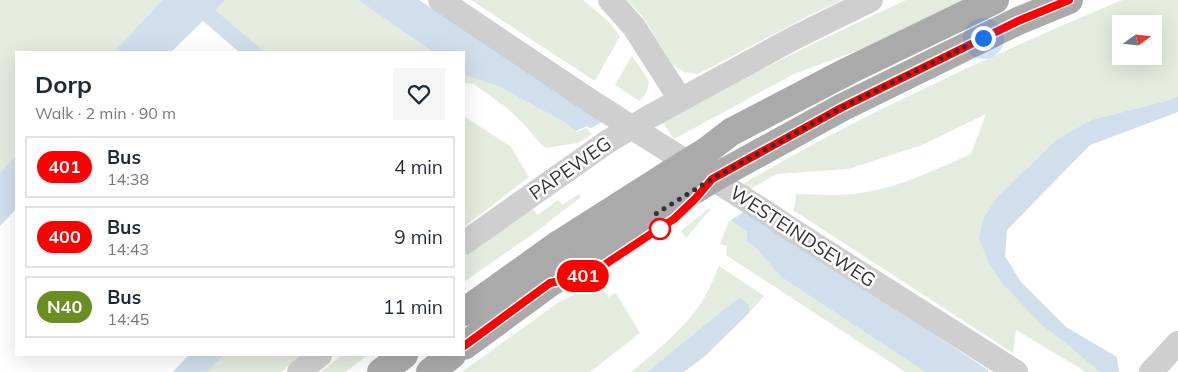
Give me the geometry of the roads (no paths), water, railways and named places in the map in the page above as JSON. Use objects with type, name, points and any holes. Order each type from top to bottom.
[{"type":"main road","points":[[465,311],[559,244],[705,152],[731,132],[848,71],[995,0]]},
{"type":"main road","points":[[465,345],[550,283],[654,215],[730,169],[841,108],[1018,21],[1069,0]]},
{"type":"main road","points":[[381,372],[403,356]]},
{"type":"main road","points":[[430,372],[451,356]]},
{"type":"street","name":"WESTEINDSEWEG","points":[[440,0],[600,107],[1016,372]]},
{"type":"street","points":[[610,0],[634,27],[680,100]]},
{"type":"street","name":"PAPEWEG","points":[[465,242],[607,142],[794,38],[871,0]]},
{"type":"street","points":[[1151,372],[1178,343]]},
{"type":"street","points":[[299,372],[319,356]]},
{"type":"water","points":[[162,0],[225,0],[215,10],[264,51],[238,51],[203,21],[172,51],[115,51]]},
{"type":"water","points":[[358,0],[419,0],[595,115],[766,222],[988,370],[988,372],[925,372],[781,277],[753,245],[747,242],[747,232],[731,220],[587,126],[576,131],[566,123],[498,86],[466,75],[465,51],[432,51]]},
{"type":"water","points":[[1178,96],[1178,112],[1090,145],[1007,230],[1005,256],[1021,282],[1066,327],[1117,357],[1119,372],[1099,372],[1044,327],[1002,283],[989,263],[979,238],[983,218],[998,196],[1056,140],[1091,120],[1170,100]]},
{"type":"water","points":[[15,157],[15,210],[0,226],[0,173]]},
{"type":"water","points":[[741,298],[749,305],[749,313],[705,356],[684,372],[647,372],[733,302]]},
{"type":"water","points":[[188,356],[223,356],[207,372],[173,372]]}]
